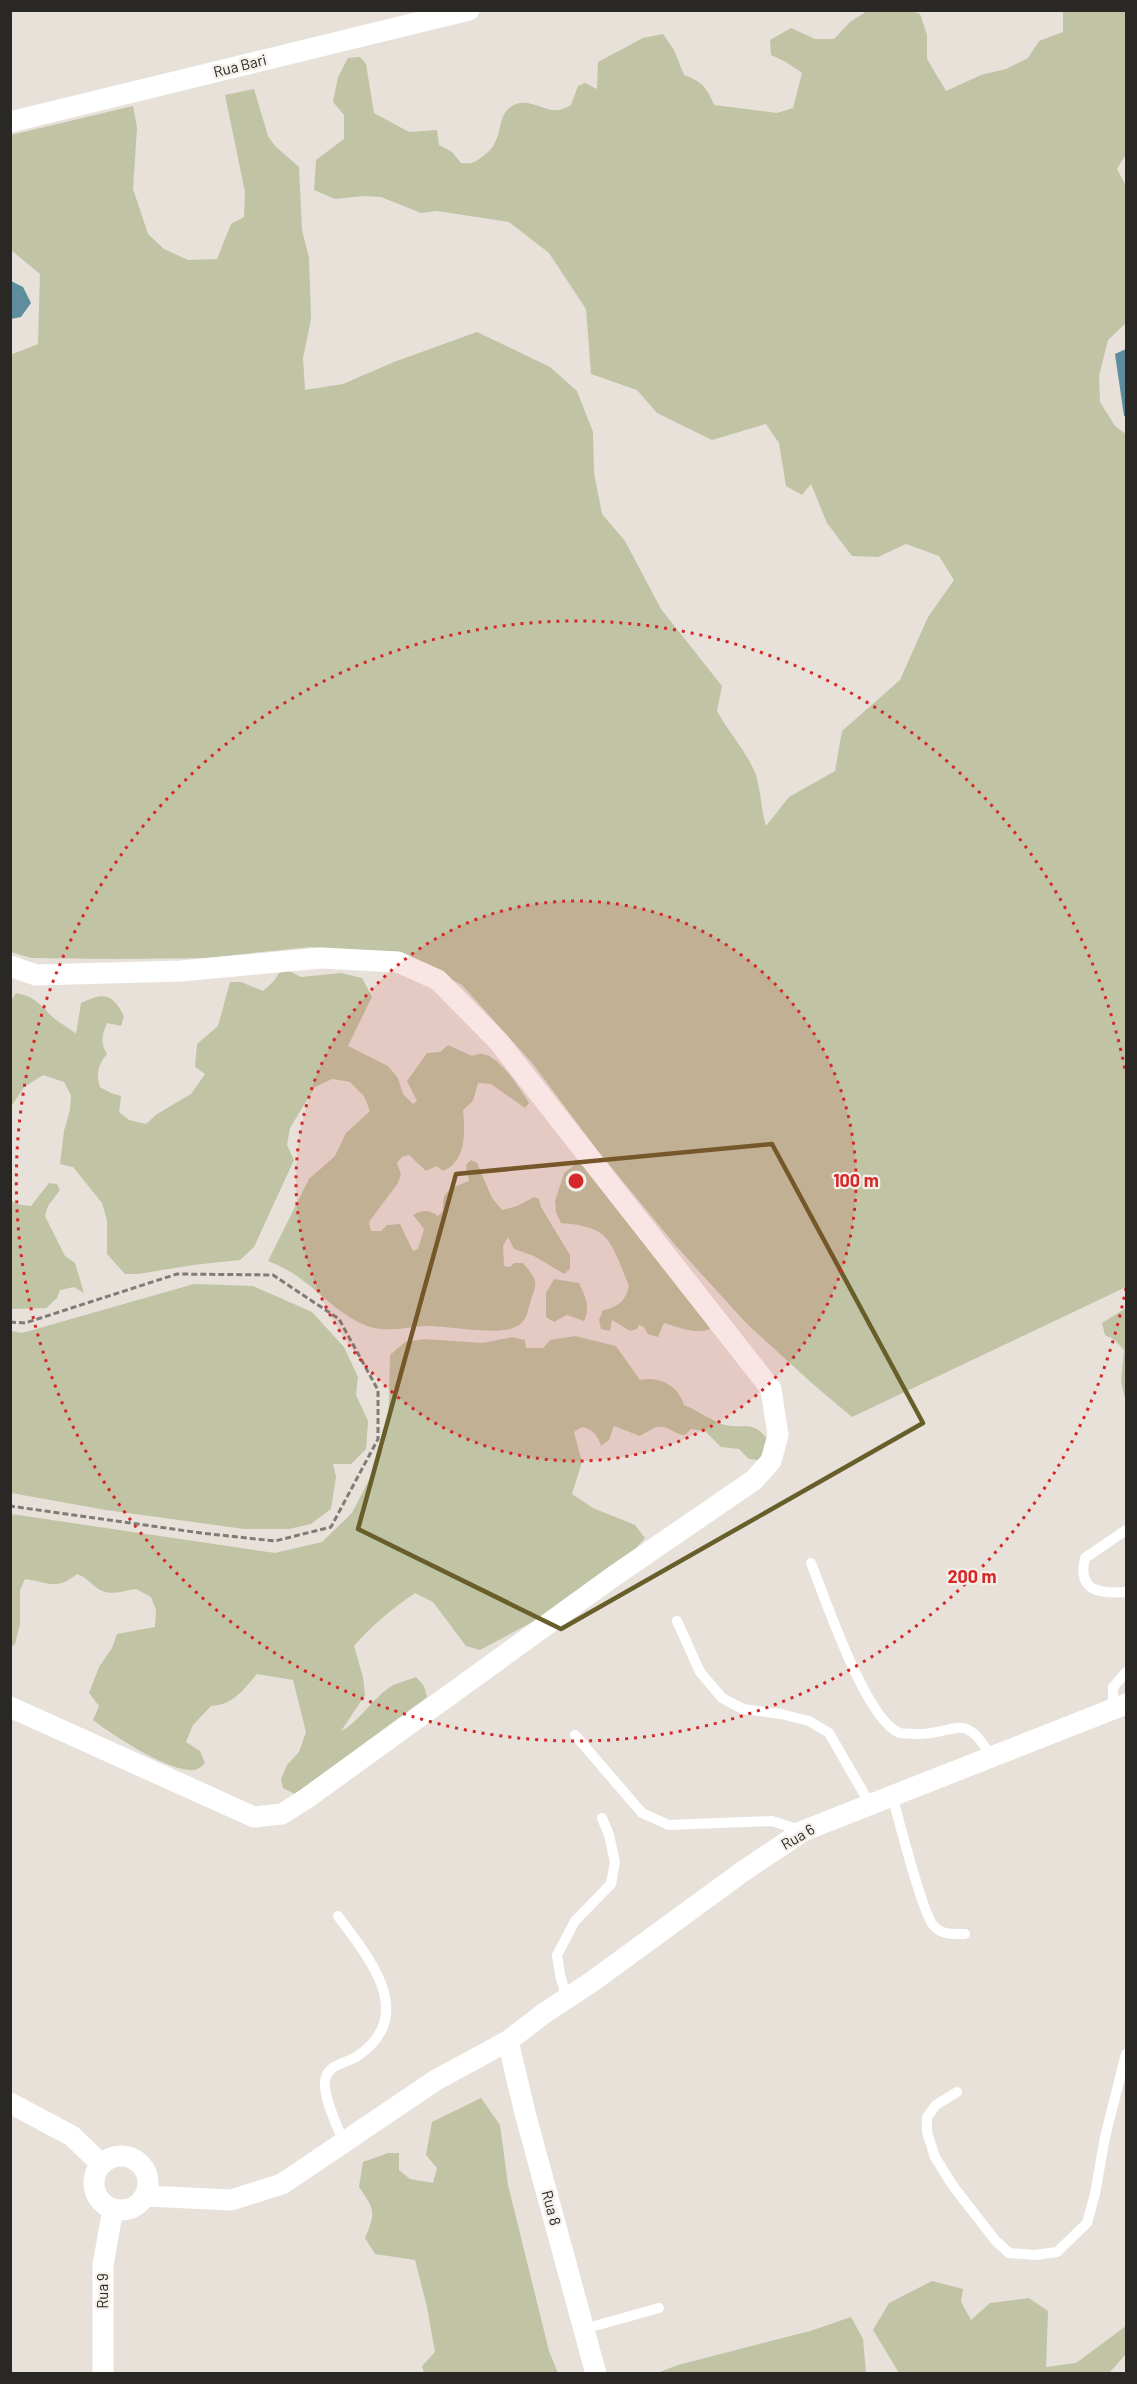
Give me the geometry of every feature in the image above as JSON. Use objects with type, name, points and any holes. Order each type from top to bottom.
[{"type":"street","name":"Rua Bari","points":[[10,122],[426,15],[470,10]]},
{"type":"street","points":[[10,966],[36,975],[181,971],[321,958],[398,962],[438,980],[498,1041],[771,1389],[778,1435],[771,1461],[754,1480],[614,1576],[308,1798],[282,1814],[254,1817],[10,1707]]},
{"type":"street","name":"Rua 6","points":[[145,2196],[231,2200],[282,2184],[436,2080],[508,2041],[803,1831],[1120,1707]]},
{"type":"street","name":"Rua 8","points":[[508,2041],[525,2113],[596,2373]]},
{"type":"street","points":[[10,2103],[72,2136],[101,2164]]},
{"type":"street","points":[[123,2155],[139,2162],[148,2177],[145,2196],[131,2208],[113,2209],[105,2205],[94,2190],[95,2173],[101,2164],[114,2156],[123,2155]]},
{"type":"street","name":"Rua 9","points":[[103,2373],[103,2265],[113,2209]]},
{"type":"lane","points":[[1126,1530],[1086,1558],[1082,1571],[1084,1581],[1091,1588],[1109,1593],[1126,1592]]},
{"type":"lane","points":[[811,1563],[851,1664],[882,1719],[900,1733],[924,1734],[952,1727],[968,1728],[981,1738],[992,1757]]},
{"type":"lane","points":[[677,1621],[700,1672],[722,1698],[743,1709],[781,1714],[809,1721],[829,1733],[870,1804]]},
{"type":"lane","points":[[1120,1707],[1113,1687],[1126,1672]]},
{"type":"lane","points":[[575,1735],[642,1813],[669,1825],[772,1821],[803,1831]]},
{"type":"lane","points":[[892,1796],[923,1904],[932,1925],[945,1934],[965,1934]]},
{"type":"lane","points":[[567,1998],[557,1955],[575,1921],[611,1884],[615,1862],[602,1818]]},
{"type":"lane","points":[[338,1916],[380,1976],[385,1990],[386,2011],[380,2034],[356,2057],[335,2066],[326,2076],[325,2091],[344,2143]]},
{"type":"lane","points":[[957,2092],[936,2105],[927,2117],[927,2132],[935,2157],[953,2186],[994,2240],[1009,2253],[1035,2255],[1058,2252],[1087,2223],[1126,2054]]},
{"type":"lane","points":[[584,2329],[659,2308]]},
{"type":"path","points":[[10,1322],[26,1323],[177,1274],[273,1275],[339,1319],[378,1390],[378,1438],[331,1527],[275,1541],[10,1506]]},
{"type":"highlighted area","points":[[772,1144],[923,1423],[561,1629],[358,1529],[456,1174]]},
{"type":"green space","points":[[867,11],[912,11],[920,14],[927,35],[927,59],[946,91],[981,75],[1006,69],[1028,58],[1039,41],[1063,32],[1063,11],[1126,11],[1126,154],[1117,169],[1126,186],[1126,323],[1108,340],[1099,376],[1100,402],[1115,426],[1126,434],[1126,1287],[852,1417],[747,1324],[676,1246],[598,1151],[533,1064],[462,985],[400,952],[310,947],[205,958],[115,959],[31,958],[11,952],[10,355],[38,344],[40,274],[11,250],[11,135],[133,106],[137,128],[133,189],[148,234],[164,249],[188,260],[217,259],[231,224],[244,217],[245,192],[225,95],[254,89],[268,136],[275,146],[299,167],[302,230],[309,258],[311,319],[303,358],[305,390],[343,384],[394,362],[477,332],[550,367],[577,391],[593,432],[594,473],[602,514],[625,541],[661,609],[722,686],[717,711],[748,758],[756,775],[766,826],[789,797],[835,771],[842,731],[900,680],[928,617],[954,580],[939,556],[906,544],[878,557],[852,556],[827,523],[811,484],[802,495],[786,486],[779,443],[766,424],[712,440],[657,413],[637,390],[591,374],[586,309],[549,253],[509,222],[437,211],[421,213],[381,197],[335,199],[314,190],[316,160],[344,139],[344,115],[333,102],[338,77],[348,58],[360,57],[366,64],[374,113],[409,132],[437,130],[439,145],[452,152],[461,163],[470,163],[477,161],[489,151],[497,137],[503,116],[512,106],[518,103],[529,103],[560,110],[571,105],[578,86],[585,83],[597,89],[598,62],[643,38],[663,34],[674,50],[684,75],[703,86],[714,105],[777,113],[793,108],[802,73],[771,55],[770,40],[791,28],[815,39],[834,39],[850,22]]},
{"type":"green space","points":[[287,970],[301,977],[341,973],[362,978],[372,997],[348,1046],[388,1066],[398,1078],[403,1094],[413,1104],[417,1101],[407,1081],[427,1053],[440,1052],[448,1045],[472,1056],[480,1054],[489,1056],[509,1074],[521,1090],[529,1103],[525,1108],[491,1084],[478,1083],[473,1101],[463,1110],[463,1145],[457,1160],[443,1171],[437,1166],[426,1171],[409,1155],[402,1157],[397,1163],[401,1174],[398,1183],[369,1222],[371,1231],[381,1231],[387,1225],[400,1224],[413,1251],[418,1249],[424,1229],[413,1215],[426,1211],[438,1216],[443,1211],[444,1198],[449,1190],[469,1181],[466,1165],[471,1160],[477,1163],[492,1198],[502,1210],[517,1206],[534,1197],[539,1199],[541,1207],[570,1255],[570,1269],[564,1274],[534,1256],[514,1249],[508,1237],[503,1246],[504,1266],[510,1267],[514,1263],[523,1263],[535,1280],[535,1288],[527,1314],[519,1325],[495,1331],[426,1326],[374,1328],[341,1312],[296,1275],[268,1261],[309,1179],[335,1156],[346,1133],[370,1111],[364,1096],[350,1082],[332,1079],[315,1087],[290,1128],[287,1145],[294,1160],[254,1247],[240,1260],[138,1274],[125,1274],[107,1254],[107,1220],[102,1203],[73,1167],[60,1164],[71,1095],[64,1082],[43,1075],[24,1087],[11,1107],[11,1001],[16,993],[39,1003],[56,1020],[76,1034],[81,1003],[102,996],[111,999],[120,1008],[124,1016],[121,1026],[107,1023],[104,1031],[102,1039],[107,1054],[99,1069],[100,1087],[121,1096],[119,1112],[129,1120],[146,1124],[157,1114],[191,1094],[205,1074],[195,1067],[197,1044],[218,1026],[230,982],[241,982],[263,991],[279,973]]},
{"type":"green space","points":[[577,1163],[592,1170],[712,1328],[694,1331],[664,1323],[658,1337],[648,1334],[644,1327],[639,1325],[637,1329],[630,1331],[612,1320],[610,1331],[601,1329],[599,1320],[603,1310],[620,1302],[626,1296],[629,1286],[607,1239],[599,1232],[588,1228],[561,1223],[556,1212],[555,1201],[564,1173]]},
{"type":"green space","points":[[49,1183],[57,1184],[60,1190],[48,1206],[45,1216],[65,1256],[75,1263],[84,1293],[74,1287],[60,1290],[57,1298],[46,1308],[11,1309],[11,1200],[15,1204],[31,1206]]},
{"type":"green space","points":[[554,1279],[579,1283],[587,1306],[584,1321],[567,1315],[554,1322],[546,1317],[546,1293]]},
{"type":"green space","points":[[194,1284],[253,1286],[312,1312],[344,1347],[358,1377],[356,1395],[368,1421],[366,1449],[351,1464],[333,1464],[336,1477],[331,1509],[311,1524],[289,1529],[244,1529],[106,1510],[11,1493],[11,1331],[22,1333]]},
{"type":"green space","points":[[1126,1308],[1126,1402],[1121,1382],[1124,1350],[1115,1340],[1105,1335],[1102,1323]]},
{"type":"green space","points":[[575,1336],[616,1346],[640,1380],[654,1379],[667,1384],[677,1392],[684,1405],[722,1424],[758,1429],[767,1439],[766,1450],[758,1460],[749,1459],[739,1449],[721,1447],[705,1431],[691,1429],[685,1435],[665,1427],[657,1427],[640,1436],[614,1426],[609,1440],[601,1446],[597,1436],[589,1429],[582,1427],[574,1432],[582,1462],[572,1494],[593,1508],[635,1525],[645,1538],[631,1554],[536,1620],[480,1650],[466,1646],[433,1602],[415,1593],[375,1624],[354,1646],[363,1677],[365,1695],[341,1731],[353,1723],[380,1695],[397,1684],[416,1677],[424,1686],[427,1697],[295,1794],[283,1788],[281,1779],[287,1765],[299,1752],[306,1732],[293,1680],[257,1674],[232,1699],[226,1703],[211,1706],[193,1725],[186,1742],[200,1751],[205,1763],[194,1770],[178,1768],[153,1758],[93,1720],[99,1706],[89,1693],[99,1667],[112,1648],[117,1634],[155,1627],[156,1610],[151,1597],[136,1589],[116,1593],[101,1591],[77,1574],[58,1584],[25,1579],[20,1590],[20,1624],[15,1644],[11,1647],[11,1514],[275,1553],[322,1542],[352,1513],[373,1472],[384,1445],[389,1402],[390,1355],[405,1342],[424,1339],[483,1343],[512,1337],[525,1340],[526,1348],[543,1348],[550,1340]]},
{"type":"green space","points":[[481,2098],[500,2125],[508,2185],[549,2351],[558,2373],[424,2373],[422,2366],[435,2352],[415,2260],[375,2254],[365,2238],[372,2211],[359,2187],[363,2162],[388,2153],[399,2153],[399,2170],[410,2179],[433,2183],[437,2168],[426,2155],[432,2122]]},
{"type":"green space","points":[[932,2281],[963,2289],[961,2302],[971,2320],[990,2303],[1029,2298],[1048,2311],[1046,2367],[1076,2363],[1126,2326],[1126,2354],[1109,2373],[899,2373],[873,2330],[889,2303]]},
{"type":"green space","points":[[851,2317],[863,2339],[866,2373],[657,2373],[678,2365],[810,2331]]},
{"type":"water","points":[[11,281],[23,287],[31,303],[21,317],[11,319]]},
{"type":"water","points":[[1126,349],[1126,417],[1115,354]]}]
